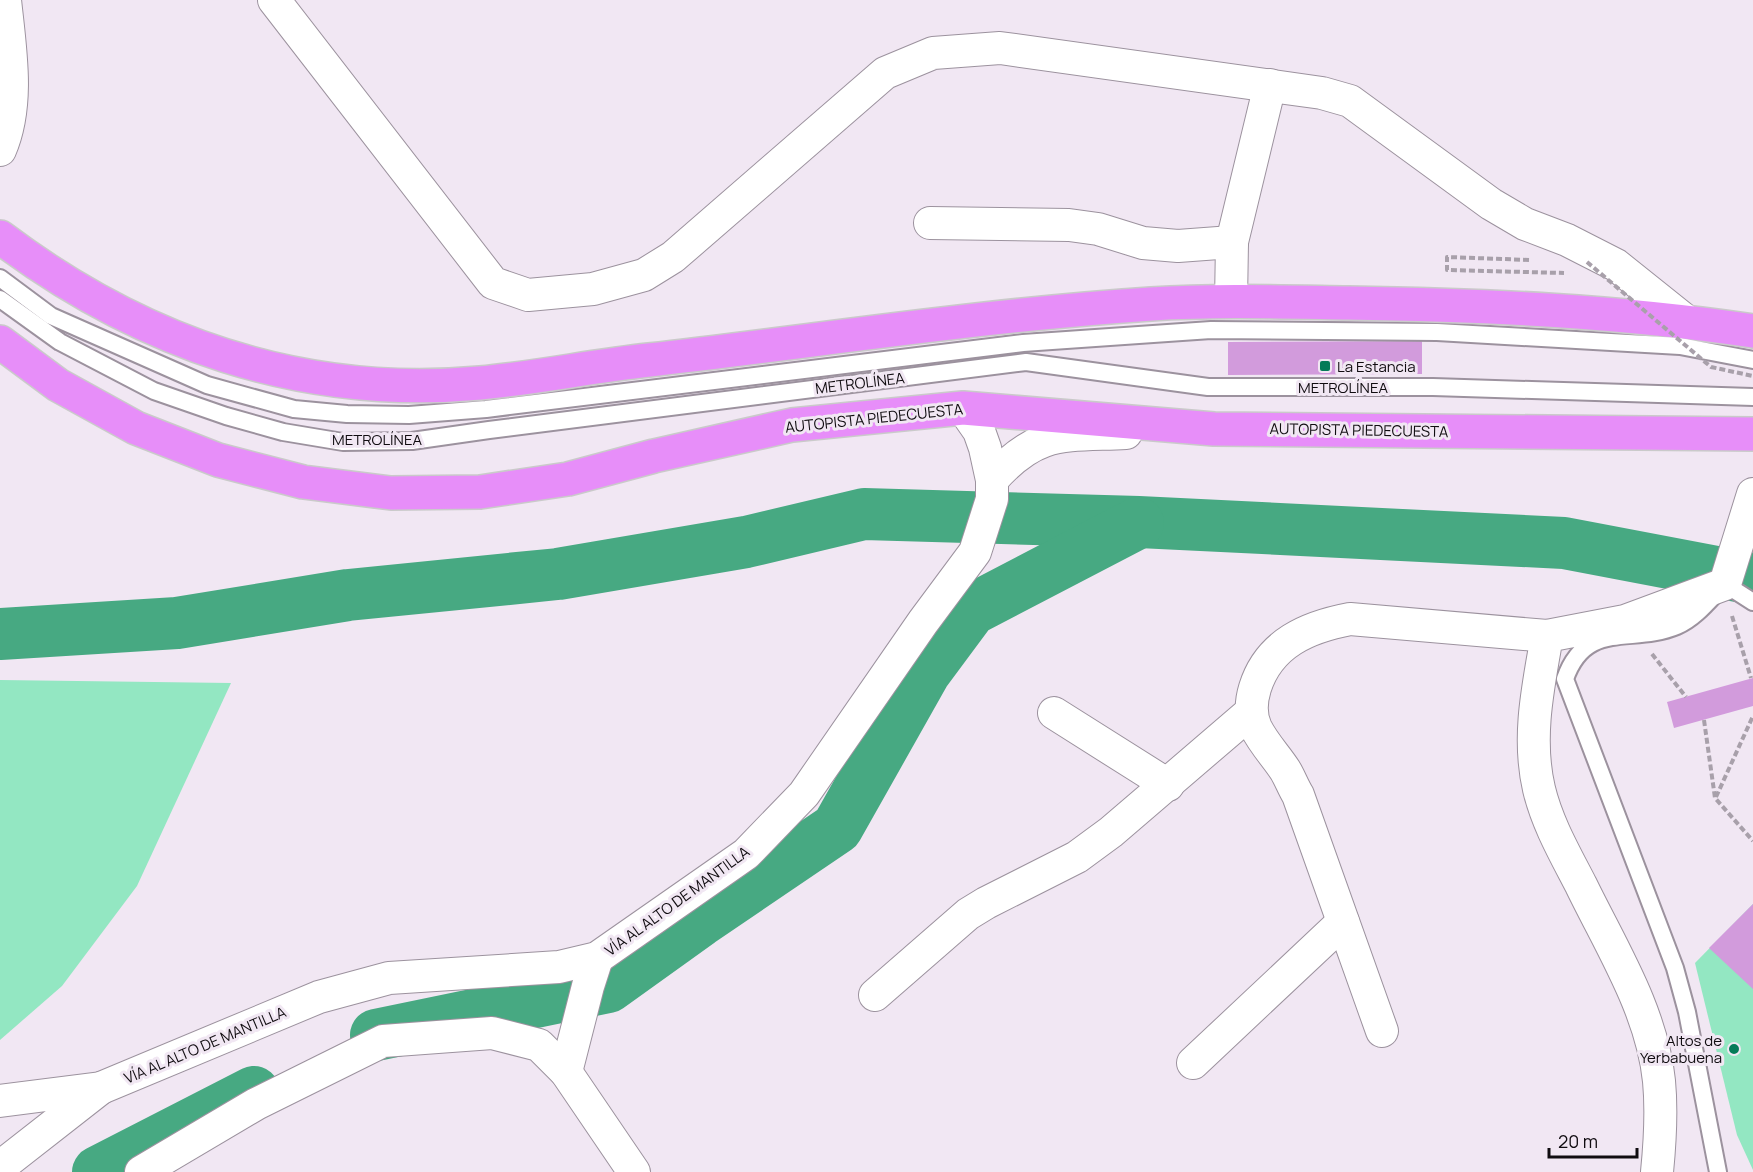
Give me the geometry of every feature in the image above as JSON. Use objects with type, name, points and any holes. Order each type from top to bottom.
[{"type":"highway","points":[[0,237],[37,265],[76,290],[159,333],[247,363],[292,373],[385,385],[478,384],[618,363],[848,337],[988,318],[1154,304],[1231,302],[1454,305],[1587,312],[1686,321],[1753,331]]},
{"type":"highway","name":"AUTOPISTA PIEDECUESTA","points":[[0,342],[58,385],[136,428],[218,460],[303,482],[391,492],[480,492],[568,479],[654,456],[792,425],[963,408],[1214,429],[1753,434]]},
{"type":"street","points":[[0,150],[5,138],[10,109],[11,54],[5,0]]},
{"type":"street","points":[[274,0],[493,283],[528,294],[593,289],[644,275],[673,257],[885,73],[933,53],[1000,48],[1270,85],[1322,93],[1350,101],[1491,204],[1525,224],[1567,240],[1617,264],[1686,321]]},
{"type":"street","points":[[1231,302],[1232,242],[1270,85]]},
{"type":"street","points":[[930,223],[1069,225],[1098,229],[1143,243],[1179,246],[1232,242]]},
{"type":"street","points":[[963,408],[979,431],[985,448],[992,489]]},
{"type":"street","name":"VÍA AL ALTO DE MANTILLA","points":[[0,1101],[101,1088],[319,997],[389,978],[559,967],[592,972],[746,854],[804,794],[923,621],[975,552],[992,489],[1008,461],[1031,445],[1056,436],[1214,429]]},
{"type":"street","points":[[1382,1031],[1298,795],[1285,770],[1256,728],[1251,712],[1252,697],[1258,679],[1270,658],[1302,633],[1321,625],[1350,619],[1547,636],[1625,621],[1725,584],[1753,494]]},
{"type":"street","points":[[1547,636],[1534,709],[1533,752],[1539,789],[1550,823],[1641,1008],[1653,1046],[1659,1081],[1661,1122],[1657,1172]]},
{"type":"street","points":[[875,995],[968,914],[1077,857],[1111,832],[1251,712]]},
{"type":"street","points":[[1054,713],[1168,785]]},
{"type":"street","points":[[1193,1063],[1343,922]]},
{"type":"street","points":[[568,1060],[592,972]]},
{"type":"street","points":[[141,1172],[256,1104],[382,1041],[492,1033],[539,1045],[568,1060],[634,1172]]},
{"type":"street","points":[[0,1167],[101,1088]]},
{"type":"lane","name":"METROLÍNEA","points":[[0,278],[51,316],[207,385],[294,409],[347,414],[409,415],[486,409],[1023,342],[1211,330],[1449,332],[1680,346],[1753,360]]},
{"type":"lane","name":"METROLÍNEA","points":[[0,299],[60,342],[154,391],[226,416],[283,432],[343,442],[412,441],[1026,362],[1208,387],[1433,387],[1753,397]]},
{"type":"lane","points":[[1718,1172],[1687,1012],[1675,968],[1566,680],[1576,657],[1592,642],[1603,638],[1666,630],[1680,625],[1692,617],[1725,584],[1753,602]]},
{"type":"path","points":[[1447,270],[1447,257],[1540,260]]},
{"type":"path","points":[[1587,262],[1711,367],[1753,376]]},
{"type":"path","points":[[1725,584],[1751,678]]},
{"type":"path","points":[[1636,634],[1686,697]]},
{"type":"path","points":[[1715,798],[1753,716]]},
{"type":"path","points":[[1704,720],[1715,798],[1753,841]]},
{"type":"green space","points":[[0,680],[231,683],[137,886],[62,986],[0,1040]]},
{"type":"green space","name":"Altos de Yerbabuena","points":[[1753,904],[1753,1170],[1737,1135],[1695,963]]},
{"type":"building","name":"La Estancia","points":[[1422,341],[1422,374],[1228,375],[1228,342]]},
{"type":"building","points":[[1753,678],[1753,706],[1674,728],[1667,702]]},
{"type":"building","points":[[1753,904],[1753,989],[1709,948]]},
{"type":"waterway","points":[[0,634],[177,623],[348,595],[558,574],[746,542],[864,514],[1139,522],[1564,543],[1753,579]]},
{"type":"waterway","points":[[376,1035],[608,987],[837,828],[925,672],[971,610],[1138,523]]},
{"type":"waterway","points":[[98,1172],[254,1092]]},
{"type":"place","name":"La Estancia","points":[[1325,366]]},
{"type":"place","name":"Altos de Yerbabuena","points":[[1734,1049]]}]
